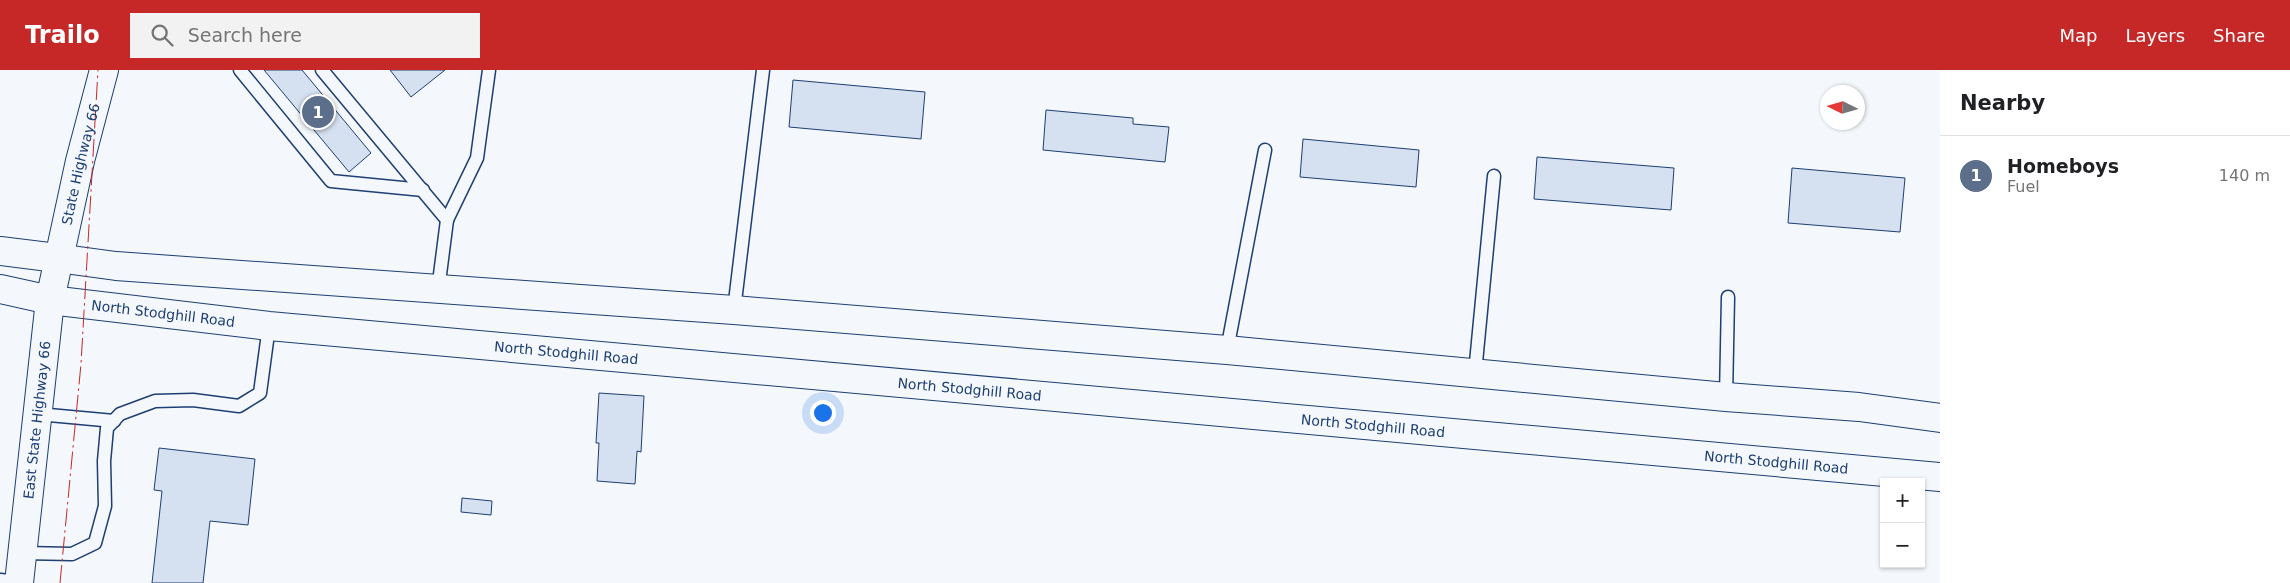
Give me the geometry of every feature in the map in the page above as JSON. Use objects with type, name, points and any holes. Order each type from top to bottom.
[{"type":"main road","name":"State Highway 66","points":[[57,258],[104,70]]},
{"type":"main road","points":[[0,250],[116,266],[734,310],[1227,350],[1726,398],[1858,408],[1940,418]]},
{"type":"main road","name":"East State Highway 66","points":[[13,582],[23,552],[50,300],[57,258]]},
{"type":"main road","name":"North Stodghill Road","points":[[0,289],[50,300],[269,326],[1940,477]]},
{"type":"lane","points":[[240,70],[330,181],[423,190]]},
{"type":"lane","points":[[322,70],[447,220]]},
{"type":"lane","points":[[438,290],[447,220],[477,158],[489,70]]},
{"type":"lane","points":[[734,310],[763,70]]},
{"type":"lane","points":[[1227,350],[1265,150]]},
{"type":"lane","points":[[1475,373],[1494,176]]},
{"type":"lane","points":[[1726,398],[1728,297]]},
{"type":"lane","points":[[23,552],[72,554],[95,543],[105,506],[104,461],[107,428],[120,414],[155,402],[193,400],[239,406],[260,393],[269,326]]},
{"type":"lane","points":[[38,414],[114,421]]},
{"type":"building","points":[[264,70],[302,70],[371,153],[349,172]]},
{"type":"building","points":[[390,70],[445,70],[411,97]]},
{"type":"building","points":[[793,80],[925,92],[921,139],[789,127]]},
{"type":"building","points":[[1046,110],[1133,118],[1133,124],[1169,127],[1165,162],[1043,150]]},
{"type":"building","points":[[1303,139],[1419,150],[1416,187],[1300,177]]},
{"type":"building","points":[[1537,157],[1674,168],[1671,210],[1534,199]]},
{"type":"building","points":[[1792,168],[1905,178],[1900,232],[1788,223]]},
{"type":"building","points":[[599,393],[644,396],[641,452],[637,451],[635,484],[597,481],[599,443],[596,443]]},
{"type":"building","points":[[159,448],[255,459],[248,525],[210,521],[203,583],[152,583],[162,491],[154,490]]},
{"type":"building","points":[[462,498],[492,501],[491,515],[461,512]]},
{"type":"power","points":[[60,583],[81,364],[98,70]]},
{"type":"place","name":"Homeboys","points":[[318,112]]}]
